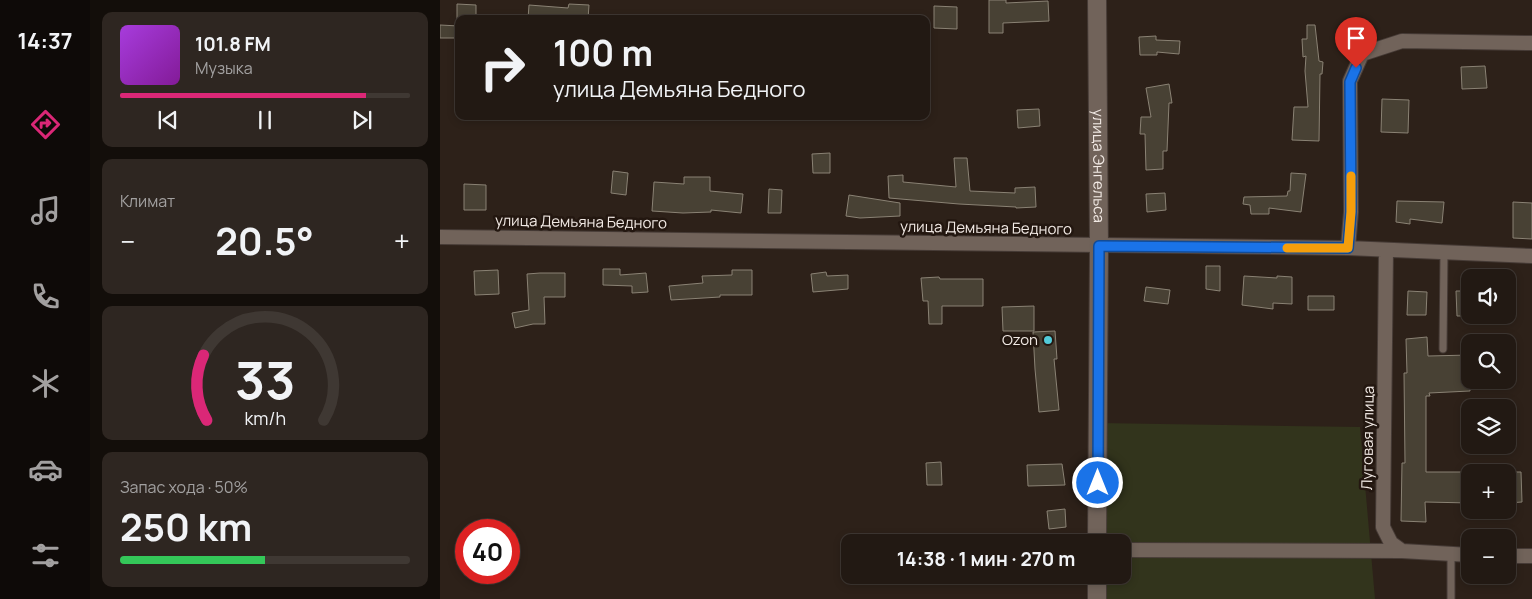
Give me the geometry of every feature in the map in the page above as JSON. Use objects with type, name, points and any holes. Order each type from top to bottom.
[{"type":"street","name":"улица Энгельса","points":[[1097,0],[1099,246],[1097,534]]},
{"type":"street","points":[[1348,248],[1351,212],[1350,82],[1362,54],[1402,41],[1532,43]]},
{"type":"street","name":"улица Демьяна Бедного","points":[[440,237],[1348,248],[1532,256]]},
{"type":"street","name":"Луговая улица","points":[[1386,250],[1383,527],[1391,542],[1402,551]]},
{"type":"street","points":[[1131,550],[1402,551],[1461,555]]},
{"type":"street","points":[[1516,556],[1532,556]]},
{"type":"street","points":[[1097,584],[1097,599]]},
{"type":"lane","points":[[1443,349],[1444,252]]},
{"type":"lane","points":[[1451,554],[1451,599]]},
{"type":"green space","points":[[1098,423],[1360,427],[1375,599],[1097,599],[1097,584],[1131,584],[1131,534],[1097,534]]},
{"type":"building","points":[[989,0],[1006,0],[1006,3],[1048,1],[1049,21],[1003,23],[1003,33],[989,33]]},
{"type":"building","points":[[457,4],[476,5],[476,15],[457,15]]},
{"type":"building","points":[[569,4],[589,5],[588,15],[528,15],[529,5],[568,8]]},
{"type":"building","points":[[934,6],[957,7],[957,29],[934,28]]},
{"type":"building","points":[[440,25],[455,26],[455,38],[440,38]]},
{"type":"building","points":[[1307,25],[1315,25],[1319,61],[1323,62],[1322,74],[1320,74],[1319,141],[1292,140],[1294,107],[1308,107],[1305,71],[1306,56],[1303,57],[1302,39],[1307,39]]},
{"type":"building","points":[[1156,36],[1156,40],[1180,41],[1179,54],[1157,52],[1157,55],[1140,55],[1139,37]]},
{"type":"building","points":[[1485,66],[1487,88],[1462,89],[1461,67]]},
{"type":"building","points":[[1169,84],[1172,103],[1169,103],[1167,151],[1163,151],[1163,169],[1146,170],[1145,134],[1140,134],[1141,117],[1151,117],[1146,88]]},
{"type":"building","points":[[1382,99],[1409,100],[1408,133],[1381,132]]},
{"type":"building","points":[[1039,109],[1040,126],[1018,128],[1017,110]]},
{"type":"building","points":[[830,153],[830,173],[813,173],[812,154]]},
{"type":"building","points":[[954,158],[967,158],[970,191],[1015,193],[1015,188],[1035,187],[1036,207],[1016,208],[889,198],[888,176],[903,175],[903,182],[956,187]]},
{"type":"building","points":[[613,171],[628,173],[626,195],[611,193]]},
{"type":"building","points":[[1291,173],[1306,174],[1301,212],[1269,208],[1269,214],[1251,214],[1250,205],[1243,204],[1244,197],[1287,196],[1288,191],[1290,191]]},
{"type":"building","points":[[684,177],[710,177],[710,191],[743,194],[741,213],[711,210],[711,212],[683,213],[652,211],[654,182],[684,184]]},
{"type":"building","points":[[464,184],[486,185],[486,210],[464,210]]},
{"type":"building","points":[[769,189],[782,190],[781,213],[768,213]]},
{"type":"building","points":[[1165,193],[1166,210],[1147,212],[1146,194]]},
{"type":"building","points":[[849,195],[900,203],[900,216],[860,218],[846,216]]},
{"type":"building","points":[[1397,201],[1444,202],[1442,223],[1410,219],[1410,224],[1396,222]]},
{"type":"building","points":[[1513,202],[1532,203],[1532,239],[1513,238]]},
{"type":"building","points":[[1206,266],[1220,266],[1220,291],[1206,289]]},
{"type":"building","points":[[603,269],[620,269],[620,275],[646,273],[648,292],[632,293],[632,286],[603,285]]},
{"type":"building","points":[[498,270],[499,294],[475,295],[474,271]]},
{"type":"building","points":[[732,270],[752,270],[752,295],[720,295],[720,297],[671,300],[669,286],[703,283],[702,276],[732,275]]},
{"type":"building","points":[[826,272],[827,276],[848,275],[848,289],[813,292],[811,274]]},
{"type":"building","points":[[565,273],[565,297],[544,297],[545,324],[533,324],[515,328],[512,313],[529,310],[527,274]]},
{"type":"building","points":[[1244,276],[1292,277],[1292,304],[1273,303],[1273,309],[1242,305]]},
{"type":"building","points":[[939,277],[940,279],[983,279],[983,306],[942,306],[942,324],[929,324],[928,301],[923,301],[921,278]]},
{"type":"building","points":[[1146,287],[1170,290],[1168,304],[1144,301]]},
{"type":"building","points":[[1408,291],[1427,292],[1426,315],[1407,315]]},
{"type":"building","points":[[1456,291],[1461,291],[1461,316],[1457,316]]},
{"type":"building","points":[[1308,296],[1334,296],[1334,310],[1308,310]]},
{"type":"building","points":[[1034,306],[1034,331],[1003,331],[1002,307]]},
{"type":"building","points":[[1055,331],[1057,359],[1054,359],[1059,410],[1039,412],[1033,332]]},
{"type":"building","points":[[1427,337],[1428,356],[1461,355],[1461,389],[1470,389],[1470,391],[1429,393],[1430,396],[1426,396],[1426,472],[1461,472],[1461,503],[1425,502],[1426,522],[1401,521],[1402,463],[1405,463],[1404,373],[1407,373],[1406,339]]},
{"type":"building","points":[[941,462],[942,485],[927,485],[926,463]]},
{"type":"building","points":[[1062,464],[1065,485],[1028,486],[1027,465]]},
{"type":"building","points":[[1516,472],[1521,472],[1522,502],[1516,502]]},
{"type":"building","points":[[1065,509],[1066,527],[1049,529],[1047,511]]},
{"type":"slow traffic","points":[[1287,248],[1348,248],[1351,176]]},
{"type":"place","name":"Ozon","points":[[1048,340]]},
{"type":"route","points":[[1098,483],[1099,246],[1348,248],[1351,212],[1350,82],[1356,68]]}]
